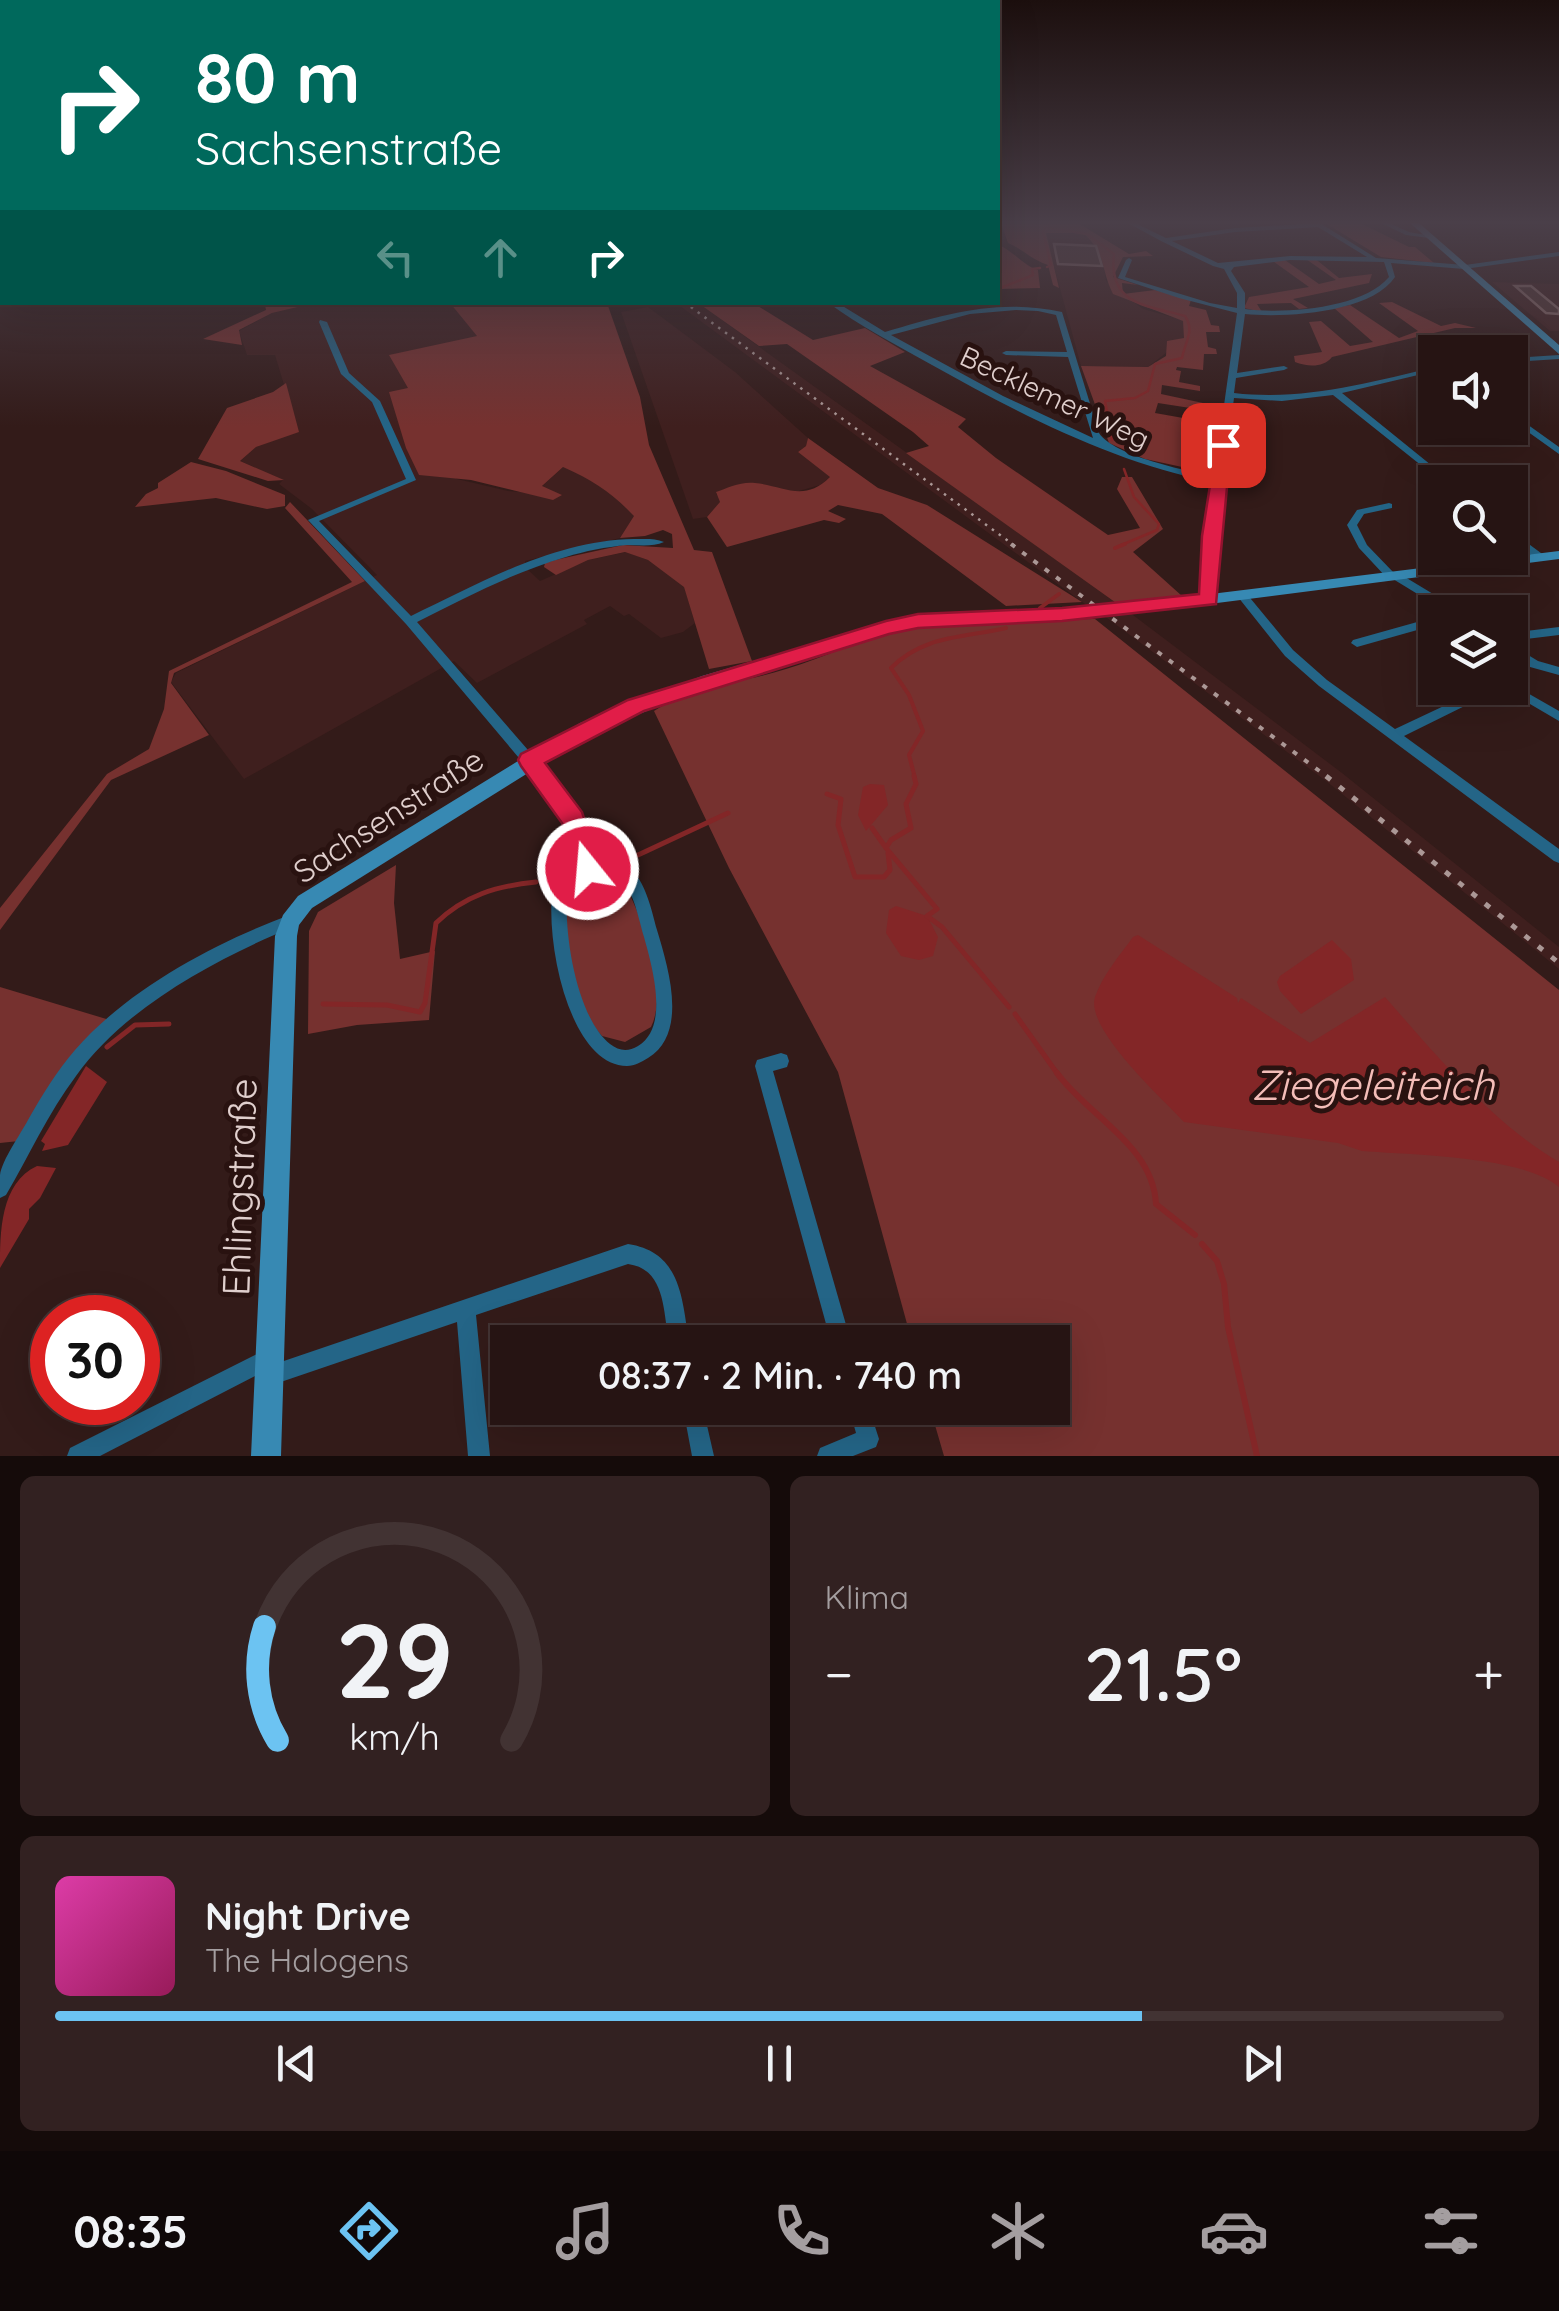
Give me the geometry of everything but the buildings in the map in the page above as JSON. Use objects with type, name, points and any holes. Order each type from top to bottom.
[{"type":"street","points":[[1166,291],[1241,313],[1286,314],[1351,301],[1373,291]]},
{"type":"street","points":[[1208,599],[1241,313],[1240,291]]},
{"type":"street","points":[[1489,291],[1559,354]]},
{"type":"street","name":"Becklemer Weg","points":[[835,305],[968,384],[1103,446],[1146,465],[1219,480]]},
{"type":"street","points":[[883,335],[975,313],[1034,308],[1059,314],[1095,432],[1103,446]]},
{"type":"street","points":[[322,322],[346,374],[376,401],[412,480],[313,520],[410,621],[530,760],[574,820],[588,869]]},
{"type":"street","points":[[1006,353],[1072,355]]},
{"type":"street","points":[[1528,358],[1559,354]]},
{"type":"street","points":[[1234,376],[1284,368]]},
{"type":"street","points":[[1230,396],[1250,399],[1336,394],[1418,374]]},
{"type":"street","points":[[1336,394],[1426,465]]},
{"type":"street","points":[[1528,428],[1559,451]]},
{"type":"street","points":[[1390,506],[1360,512],[1352,526],[1363,546],[1393,576],[1425,595]]},
{"type":"street","points":[[410,621],[531,565],[634,541],[659,542]]},
{"type":"street","points":[[1528,548],[1541,558]]},
{"type":"street","name":"Sachsenstraße","points":[[0,1189],[66,1075],[84,1051],[115,1022],[248,937],[290,920],[305,902],[530,760],[636,706],[918,621],[1062,614],[1208,599],[1559,555]]},
{"type":"street","points":[[1242,595],[1289,653],[1559,857]]},
{"type":"street","points":[[1357,644],[1418,627]]},
{"type":"street","points":[[1528,634],[1559,630]]},
{"type":"street","points":[[1528,660],[1559,670]]},
{"type":"street","points":[[1528,698],[1559,718]]},
{"type":"street","points":[[1394,734],[1450,705]]},
{"type":"street","points":[[610,864],[622,866],[645,914],[656,953],[664,1022],[645,1052],[627,1059],[610,1054],[598,1044],[583,1021],[563,952],[558,892],[561,880],[588,869],[610,864]]},
{"type":"street","name":"Ehlingstraße","points":[[266,1456],[286,936],[290,920]]},
{"type":"street","points":[[780,1061],[762,1066],[836,1325]]},
{"type":"street","points":[[78,1456],[270,1367],[466,1312],[638,1254],[661,1266],[675,1325]]},
{"type":"street","points":[[466,1312],[479,1456]]},
{"type":"street","points":[[697,1425],[703,1456]]},
{"type":"street","points":[[828,1456],[868,1439],[864,1425]]},
{"type":"shaded area","points":[[1061,291],[1119,291],[1143,309],[1183,320],[1185,338],[1148,367],[1081,366]]},
{"type":"shaded area","points":[[1112,291],[1123,294],[1158,291],[1191,300],[1189,306],[1206,310],[1211,325],[1219,326],[1220,332],[1206,332],[1208,347],[1216,349],[1217,354],[1204,354],[1203,370],[1176,370],[1181,371],[1179,382],[1200,386],[1200,391],[1162,385],[1161,394],[1203,403],[1203,410],[1158,403],[1155,413],[1217,424],[1217,433],[1189,428],[1184,446],[1216,456],[1210,473],[1145,459],[1109,443],[1081,366],[1148,367],[1166,356],[1167,341],[1184,338],[1183,321]]},
{"type":"shaded area","points":[[1285,291],[1331,291],[1293,299],[1308,308],[1299,309],[1291,303],[1257,304],[1262,312],[1244,308],[1249,297]]},
{"type":"shaded area","points":[[1503,291],[1559,291],[1559,331],[1550,331]]},
{"type":"shaded area","points":[[1392,302],[1441,326],[1455,323],[1476,328],[1418,335],[1332,357],[1320,365],[1295,362],[1294,356],[1322,352],[1309,322],[1321,321],[1350,346],[1373,342],[1334,308],[1350,305],[1399,338],[1418,331],[1379,303]]},
{"type":"shaded area","points":[[265,305],[306,305],[272,313],[239,330],[242,345],[203,339],[266,310]]},
{"type":"shaded area","points":[[306,305],[452,305],[478,336],[408,389],[390,392],[457,479],[508,491],[561,495],[541,487],[564,466],[611,491],[635,516],[620,538],[525,561],[525,567],[540,581],[588,560],[626,552],[648,560],[684,586],[695,623],[683,632],[661,638],[629,614],[624,616],[610,606],[584,620],[587,624],[477,683],[454,661],[244,779],[171,682],[176,673],[377,575],[312,509],[279,484],[283,480],[240,461],[256,447],[298,431],[275,355],[247,355],[239,331],[272,313]]},
{"type":"shaded area","points":[[452,305],[608,305],[640,397],[649,445],[694,550],[712,552],[752,661],[709,669],[684,587],[648,560],[625,552],[588,560],[556,575],[544,567],[555,560],[623,545],[673,548],[672,534],[663,530],[620,538],[634,516],[584,477],[563,467],[542,486],[562,495],[553,500],[471,480],[419,475],[406,448],[389,392],[408,388],[389,355],[477,336]]},
{"type":"shaded area","points":[[679,305],[701,305],[1119,605],[1093,608]]},
{"type":"shaded area","points":[[701,305],[756,305],[813,340],[865,328],[905,352],[870,366],[966,419],[958,427],[1108,535],[1140,528],[1117,489],[1122,477],[1132,477],[1163,529],[1133,552],[1182,596],[1119,605],[906,453],[929,446],[913,432],[787,344],[759,346]]},
{"type":"shaded area","points":[[648,307],[735,372],[808,438],[806,446],[798,452],[831,477],[799,491],[783,492],[754,483],[716,493],[721,502],[707,517],[693,519],[621,312]]},
{"type":"shaded area","points":[[286,383],[299,432],[256,447],[240,461],[284,480],[268,481],[198,459],[227,408],[273,392]]},
{"type":"shaded area","points":[[808,438],[878,488],[927,505],[1082,602],[1006,606],[882,514],[838,505],[828,511],[846,519],[839,523],[824,520],[727,547],[707,517],[720,502],[716,492],[750,483],[794,491],[821,485],[830,477],[798,452],[806,446]]},
{"type":"shaded area","points":[[191,462],[226,471],[285,495],[285,506],[267,509],[216,498],[135,507],[146,494],[158,488],[158,483]]},
{"type":"shaded area","points":[[290,502],[365,581],[174,673],[171,683],[209,735],[111,780],[0,930],[0,908],[107,774],[149,749],[164,709],[169,671],[352,582],[285,508]]},
{"type":"shaded area","points":[[1129,612],[1342,773],[1559,947],[1559,969],[1326,781],[1103,615]]},
{"type":"shaded area","points":[[1095,619],[1559,990],[1559,1456],[944,1456],[935,1425],[1070,1425],[1070,1325],[907,1325],[838,1072],[729,868],[654,711],[702,690],[786,669],[873,638],[902,630],[974,621]]},
{"type":"shaded area","points":[[396,865],[394,903],[400,959],[435,951],[429,1020],[357,1025],[308,1034],[309,931],[318,912]]},
{"type":"shaded area","points":[[615,868],[642,923],[657,990],[651,1027],[625,1042],[602,1036],[582,1004],[571,964],[566,922],[565,883]]},
{"type":"shaded area","points":[[0,987],[113,1021],[19,1141],[0,1143]]},
{"type":"water","points":[[884,785],[888,805],[866,831],[858,815],[863,787]]},
{"type":"water","points":[[896,906],[927,916],[938,937],[933,956],[919,960],[901,956],[886,933],[889,910]]},
{"type":"water","name":"Ziegeleiteich","points":[[1138,935],[1237,998],[1238,1003],[1241,998],[1310,1043],[1385,997],[1488,1108],[1559,1162],[1559,1187],[1542,1177],[1494,1163],[1362,1151],[1338,1143],[1184,1122],[1113,1044],[1095,1011],[1095,997],[1102,981]]},
{"type":"water","points":[[1332,940],[1351,959],[1354,980],[1301,1014],[1277,982]]},
{"type":"water","points":[[86,1066],[107,1082],[68,1145],[42,1151],[45,1144],[41,1141]]},
{"type":"water","points":[[37,1166],[56,1168],[40,1198],[29,1209],[29,1219],[0,1268],[2,1225],[9,1197],[25,1174]]},
{"type":"waterway","points":[[1112,440],[1105,401],[1135,398],[1148,391],[1155,364],[1182,358],[1189,332],[1185,316],[1144,305],[1122,291]]},
{"type":"waterway","points":[[1119,546],[1157,530],[1159,524],[1134,497],[1124,469]]},
{"type":"waterway","points":[[1115,548],[1125,544]]},
{"type":"waterway","points":[[1040,608],[1059,594]]},
{"type":"waterway","points":[[915,778],[909,755],[923,731],[909,695],[891,668],[931,643],[1006,628]]},
{"type":"waterway","points":[[886,848],[891,840],[911,828],[906,804],[916,784],[914,776]]},
{"type":"waterway","points":[[827,794],[841,799],[838,825],[855,877],[884,877],[890,870],[888,853]]},
{"type":"waterway","points":[[638,855],[728,813]]},
{"type":"waterway","points":[[872,828],[886,848]]},
{"type":"waterway","points":[[886,848],[937,909],[927,916],[942,927],[1009,1007]]},
{"type":"waterway","points":[[568,885],[600,907],[613,897],[617,876]]},
{"type":"waterway","points":[[323,1004],[387,1005],[420,1012],[425,1003],[436,923],[458,905],[482,894],[536,882]]},
{"type":"waterway","points":[[1015,1014],[1059,1076]]},
{"type":"waterway","points":[[107,1047],[135,1025],[169,1024]]},
{"type":"waterway","points":[[1057,1073],[1132,1148],[1152,1183],[1156,1204],[1195,1235]]},
{"type":"waterway","points":[[1202,1244],[1217,1261],[1224,1284],[1228,1327],[1257,1456]]},
{"type":"railway","points":[[688,305],[1015,546]]},
{"type":"railway","points":[[1011,544],[1329,778]]},
{"type":"railway","points":[[1326,776],[1559,963]]},
{"type":"route","points":[[588,869],[574,820],[530,760],[586,728],[636,706],[708,680],[886,628],[918,621],[1062,614],[1208,599],[1223,445]]}]
